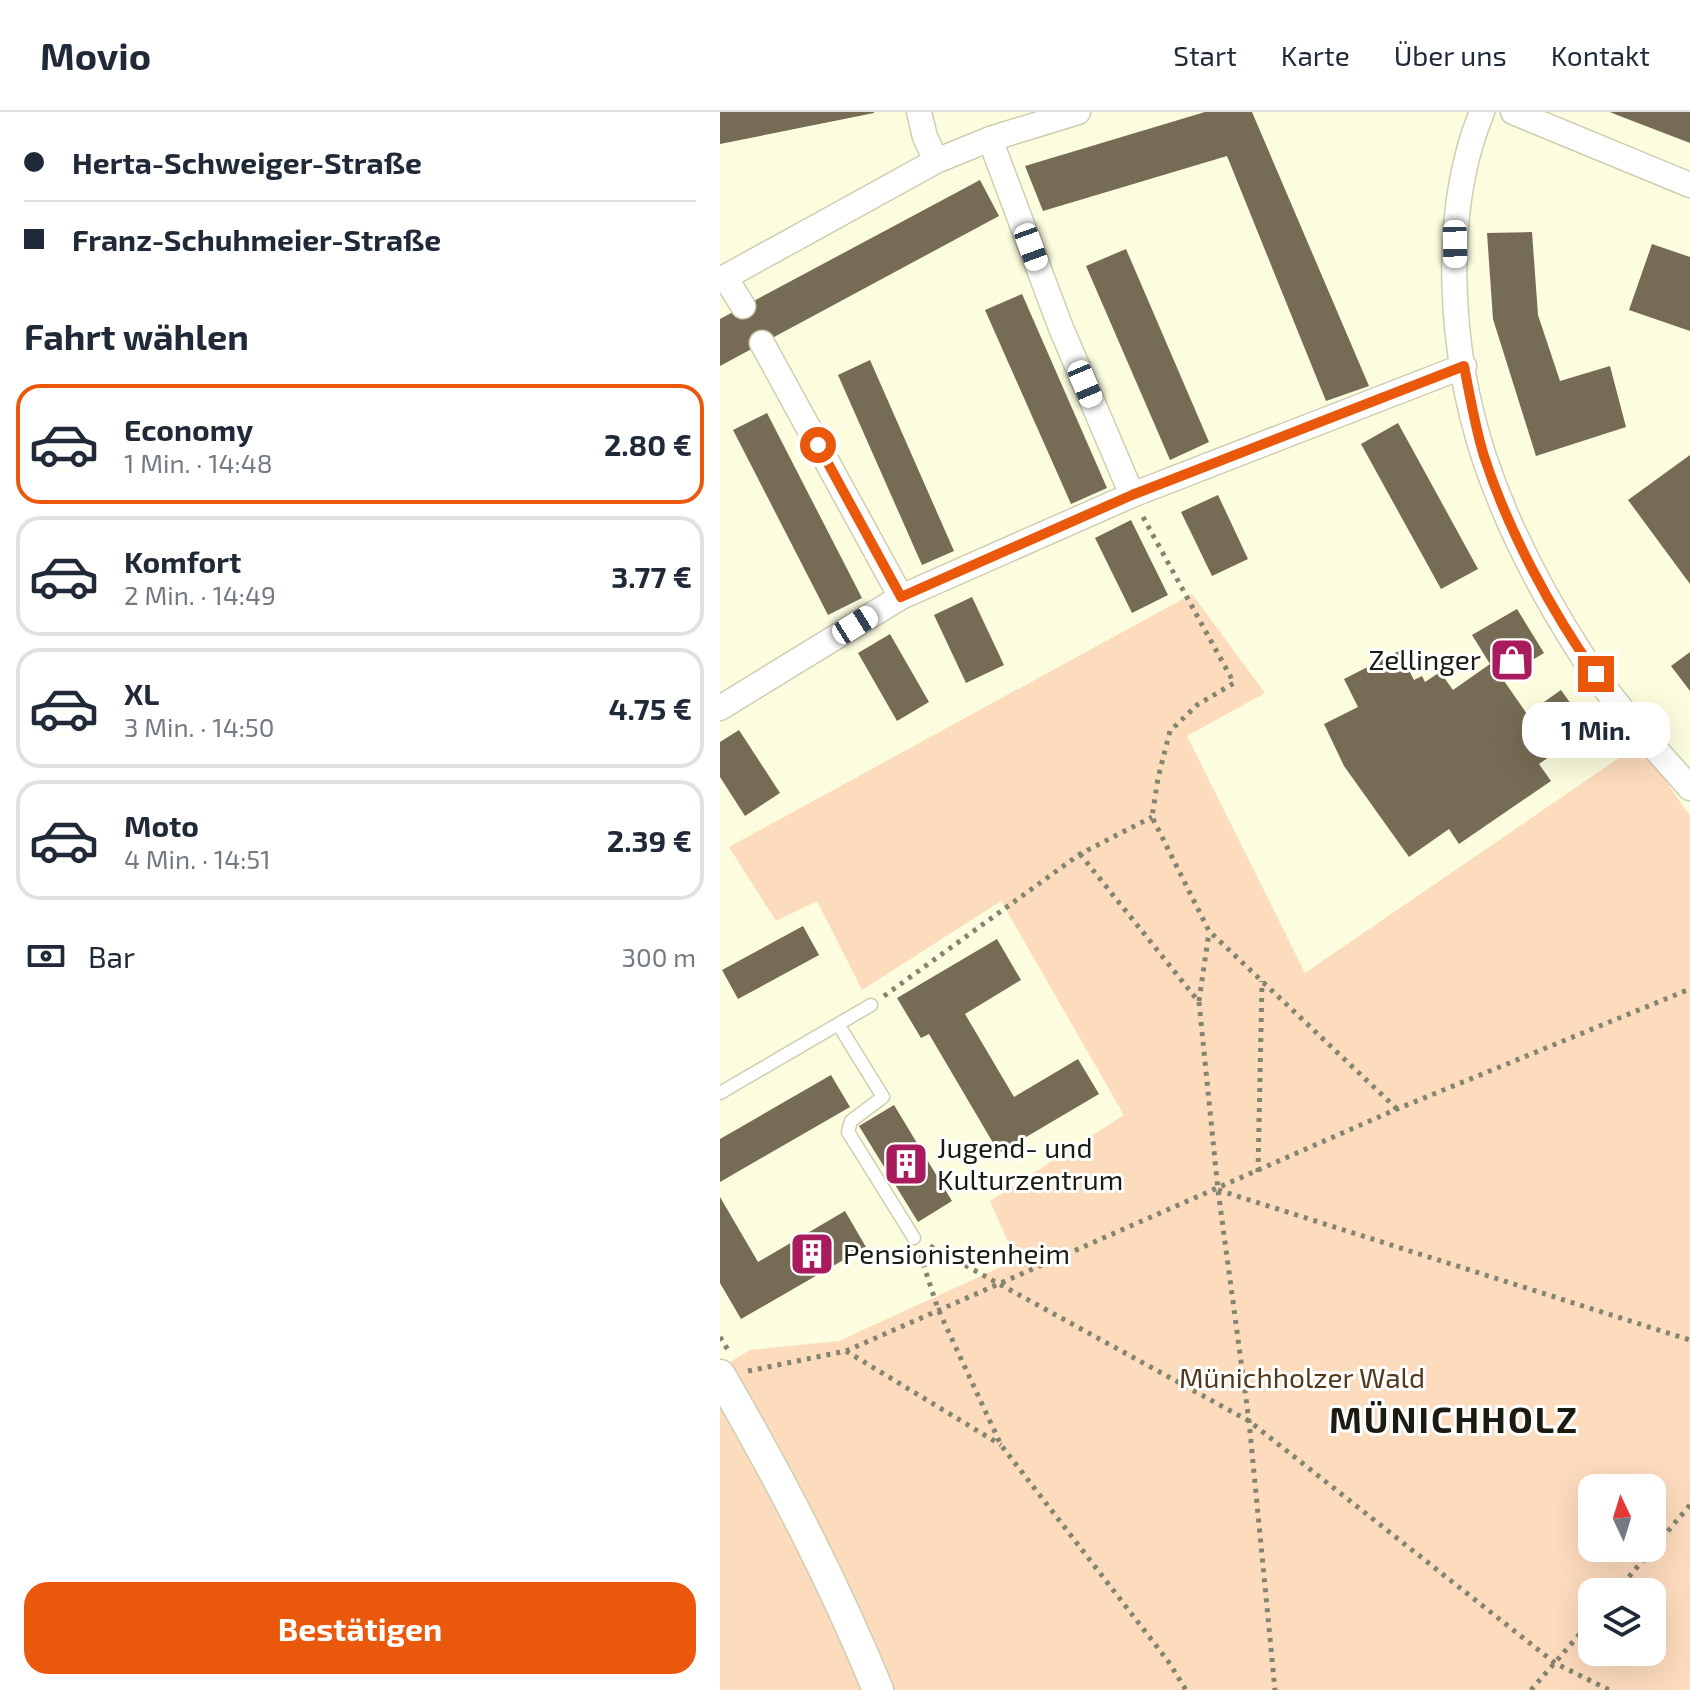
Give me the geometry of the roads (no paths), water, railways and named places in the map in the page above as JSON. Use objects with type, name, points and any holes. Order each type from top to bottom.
[{"type":"street","points":[[919,112],[925,137],[936,161]]},
{"type":"street","points":[[743,306],[723,278],[936,161],[990,139],[1078,112]]},
{"type":"street","points":[[1482,112],[1465,160],[1455,244],[1464,366],[1483,454],[1502,506],[1530,564],[1591,667],[1621,710],[1690,788]]},
{"type":"street","points":[[1513,112],[1690,185]]},
{"type":"street","points":[[990,139],[1061,328],[1132,495]]},
{"type":"street","points":[[762,343],[901,597]]},
{"type":"street","points":[[720,708],[901,597],[1132,495],[1464,366]]},
{"type":"street","points":[[720,1376],[796,1508],[841,1600],[878,1690]]},
{"type":"lane","points":[[720,1093],[871,1005]]},
{"type":"lane","points":[[838,1024],[883,1097],[851,1121],[848,1132],[914,1238]]},
{"type":"place","name":"Zellinger","points":[[1512,660]]},
{"type":"place","name":"Jugend- und Kulturzentrum","points":[[906,1164]]},
{"type":"place","name":"Pensionistenheim","points":[[812,1254]]},
{"type":"district","name":"MÜNICHHOLZ","points":[[1454,1420]]},
{"type":"park label","name":"Münichholzer Wald","points":[[1302,1378]]}]
